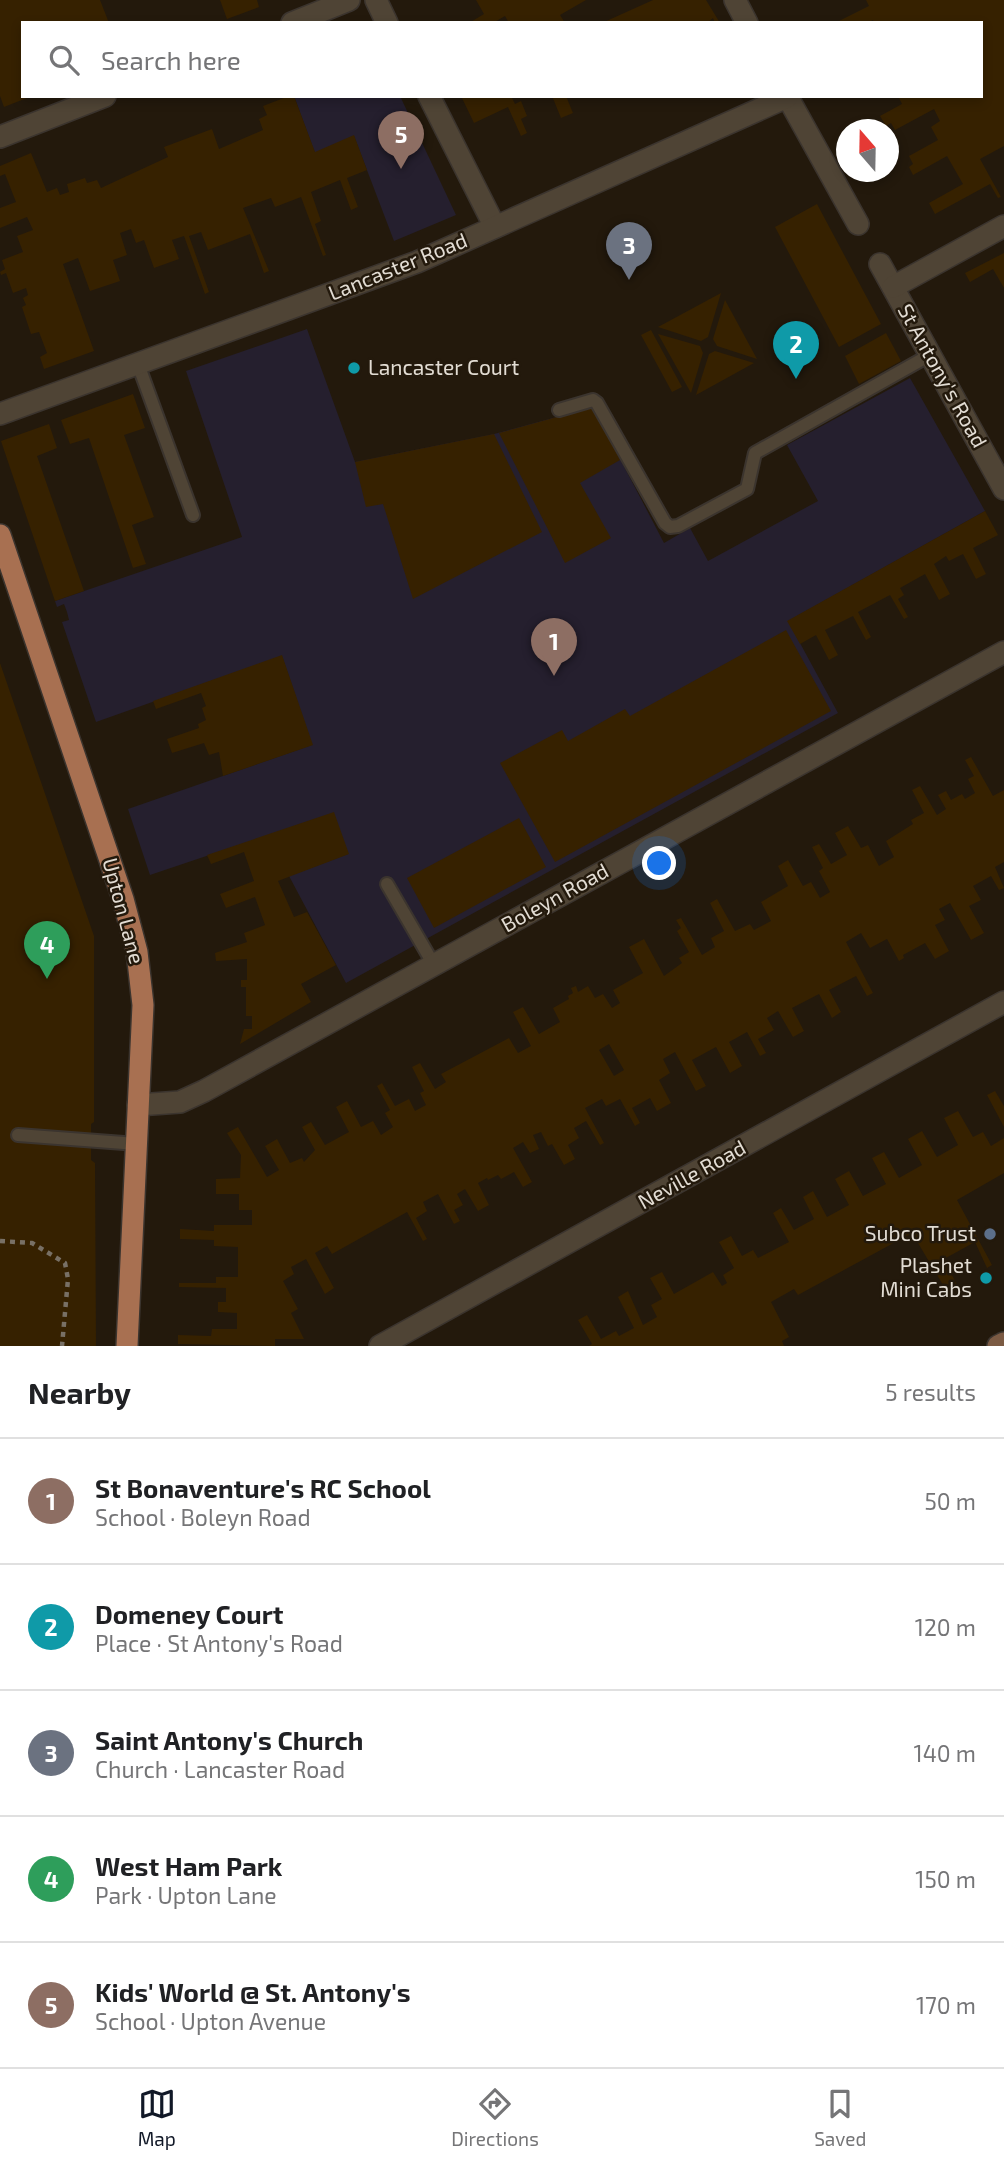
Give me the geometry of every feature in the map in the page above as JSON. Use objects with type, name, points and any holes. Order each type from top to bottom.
[{"type":"main road","name":"Upton Lane","points":[[0,535],[123,899],[137,952],[143,1005],[127,1346]]},
{"type":"main road","points":[[998,1346],[1004,1343]]},
{"type":"street","points":[[297,21],[349,0]]},
{"type":"street","points":[[376,0],[386,21]]},
{"type":"street","points":[[735,0],[746,21]]},
{"type":"street","points":[[0,137],[100,98]]},
{"type":"street","points":[[430,98],[495,227]]},
{"type":"street","name":"Lancaster Road","points":[[0,414],[417,262],[785,98]]},
{"type":"street","points":[[788,98],[858,224]]},
{"type":"street","points":[[893,287],[1004,226]]},
{"type":"street","name":"St Antony's Road","points":[[880,264],[1004,489]]},
{"type":"street","name":"Boleyn Road","points":[[138,1105],[180,1102],[204,1091],[1004,652]]},
{"type":"street","name":"Neville Road","points":[[389,1344],[1004,1002]]},
{"type":"lane","points":[[559,410],[593,400],[597,403],[665,523],[670,527],[678,526],[743,494],[749,485],[755,453],[930,355]]},
{"type":"lane","points":[[138,364],[193,515]]},
{"type":"lane","points":[[387,884],[434,965]]},
{"type":"lane","points":[[18,1135],[137,1144]]},
{"type":"path","points":[[0,1241],[32,1243],[65,1263],[68,1279],[62,1346]]},
{"type":"shaded area","points":[[0,0],[100,0],[108,21],[21,21],[21,98],[27,98],[4,107],[0,96]]},
{"type":"shaded area","points":[[220,0],[257,0],[259,7],[227,19]]},
{"type":"shaded area","points":[[476,0],[586,0],[560,15],[564,21],[508,21],[505,16],[496,21],[472,21],[484,14]]},
{"type":"shaded area","points":[[653,0],[706,0],[719,21],[714,21],[713,18],[709,21],[606,21]]},
{"type":"shaded area","points":[[866,0],[1004,0],[1004,146],[980,159],[1001,197],[998,198],[990,184],[935,214],[929,203],[963,184],[947,156],[913,175],[909,167],[913,164],[909,156],[938,140],[931,127],[940,121],[934,109],[899,128],[899,119],[882,119],[880,116],[902,104],[899,98],[983,98],[983,21],[839,21],[869,6]]},
{"type":"shaded area","points":[[284,98],[295,98],[315,152],[354,135],[367,170],[347,178],[358,207],[351,210],[340,180],[311,192],[321,221],[315,224],[326,255],[323,256],[301,197],[275,207],[271,198],[243,208],[269,271],[264,273],[250,234],[208,250],[201,232],[189,236],[209,292],[205,294],[184,236],[172,240],[179,259],[154,268],[144,240],[136,243],[131,229],[120,233],[127,255],[113,260],[120,281],[90,291],[78,258],[63,264],[94,351],[44,369],[40,357],[47,353],[39,332],[31,334],[22,307],[26,305],[23,298],[28,295],[26,288],[13,293],[6,273],[1,275],[0,272],[5,269],[2,260],[23,252],[17,236],[33,230],[27,217],[0,228],[0,208],[16,202],[5,174],[0,176],[0,166],[31,153],[47,192],[57,188],[60,195],[69,192],[67,184],[85,178],[87,183],[97,180],[101,188],[168,157],[164,147],[212,129],[219,149],[263,130],[259,119],[267,115],[263,106]]},
{"type":"shaded area","points":[[295,98],[401,98],[456,215],[394,241],[354,136],[315,153]]},
{"type":"shaded area","points":[[462,98],[512,98],[515,104],[521,101],[527,116],[521,119],[527,133],[521,136],[508,107],[474,123]]},
{"type":"shaded area","points":[[553,98],[567,98],[573,113],[561,118]]},
{"type":"shaded area","points":[[817,204],[881,324],[839,347],[775,227]]},
{"type":"shaded area","points":[[1004,253],[1004,288],[993,269],[970,282],[965,273]]},
{"type":"shaded area","points":[[721,293],[708,337],[701,341],[658,327]]},
{"type":"shaded area","points":[[725,300],[757,359],[717,346],[713,339]]},
{"type":"shaded area","points":[[307,329],[355,462],[494,434],[593,407],[664,543],[690,528],[708,561],[818,501],[787,445],[910,378],[985,511],[788,621],[838,713],[346,983],[289,876],[348,854],[242,844],[150,875],[128,809],[312,745],[282,656],[96,722],[62,622],[69,620],[67,612],[64,604],[57,607],[55,601],[242,537],[186,371]]},
{"type":"shaded area","points":[[651,330],[682,387],[672,392],[641,335]]},
{"type":"shaded area","points":[[886,333],[901,361],[859,384],[845,356]]},
{"type":"shaded area","points":[[658,334],[700,346],[703,353],[691,393]]},
{"type":"shaded area","points":[[715,351],[754,363],[696,395],[709,354]]},
{"type":"shaded area","points":[[133,394],[145,428],[124,435],[154,517],[132,525],[146,564],[133,568],[89,438],[70,444],[61,420]]},
{"type":"shaded area","points":[[593,407],[620,460],[580,483],[611,538],[565,563],[499,433]]},
{"type":"shaded area","points":[[49,424],[57,448],[37,456],[84,591],[55,601],[1,441]]},
{"type":"shaded area","points":[[494,434],[542,532],[413,599],[383,504],[366,507],[355,462]]},
{"type":"shaded area","points":[[985,511],[998,535],[973,548],[986,574],[976,579],[963,554],[949,561],[946,556],[934,564],[950,594],[939,600],[925,574],[900,588],[904,595],[898,599],[908,617],[904,619],[890,595],[858,612],[871,637],[866,640],[853,616],[825,630],[838,655],[829,660],[816,635],[800,644],[787,621]]},
{"type":"shaded area","points":[[786,630],[831,711],[555,862],[500,763],[562,730],[568,741],[625,709],[630,716]]},
{"type":"shaded area","points":[[282,655],[313,745],[223,776],[219,752],[209,755],[204,743],[172,753],[167,739],[199,728],[198,724],[206,720],[202,708],[206,706],[201,693],[156,709],[153,701]]},
{"type":"shaded area","points":[[0,663],[94,936],[94,1122],[91,1124],[91,1160],[95,1163],[96,1346],[0,1346]]},
{"type":"shaded area","points":[[971,757],[993,796],[1004,790],[1004,862],[995,867],[1004,888],[999,890],[991,876],[973,886],[981,900],[969,906],[984,933],[971,940],[950,903],[939,909],[945,920],[935,925],[949,951],[935,959],[925,943],[903,955],[904,958],[899,961],[887,939],[870,948],[861,933],[846,942],[873,993],[867,996],[856,976],[829,990],[841,1012],[832,1018],[819,994],[792,1008],[804,1031],[793,1037],[778,1011],[767,1018],[774,1030],[758,1039],[766,1053],[760,1056],[747,1032],[729,1042],[742,1066],[730,1073],[716,1047],[692,1060],[706,1086],[696,1091],[675,1052],[663,1059],[670,1073],[659,1080],[671,1103],[657,1111],[650,1098],[632,1108],[640,1123],[635,1126],[620,1099],[606,1106],[602,1099],[585,1108],[604,1143],[600,1145],[586,1121],[574,1128],[579,1138],[568,1145],[575,1159],[564,1165],[552,1144],[548,1146],[541,1132],[533,1135],[539,1149],[530,1153],[523,1142],[513,1148],[532,1182],[523,1187],[514,1172],[501,1179],[498,1175],[488,1180],[487,1178],[478,1183],[489,1205],[478,1211],[465,1189],[457,1194],[463,1205],[454,1210],[460,1221],[454,1224],[438,1194],[423,1202],[427,1211],[416,1218],[427,1239],[423,1241],[407,1212],[332,1254],[327,1246],[315,1253],[334,1288],[325,1294],[306,1259],[291,1267],[294,1274],[283,1281],[298,1309],[291,1313],[304,1339],[275,1339],[275,1346],[178,1344],[178,1335],[211,1336],[212,1329],[237,1329],[237,1313],[218,1312],[218,1302],[226,1302],[226,1288],[179,1287],[179,1283],[216,1283],[216,1277],[238,1277],[238,1247],[214,1246],[214,1240],[180,1239],[180,1229],[214,1231],[214,1225],[252,1225],[252,1210],[239,1210],[239,1194],[216,1194],[216,1179],[240,1178],[241,1155],[227,1133],[238,1127],[267,1177],[279,1170],[265,1146],[277,1139],[290,1163],[302,1158],[304,1162],[315,1150],[302,1127],[311,1122],[325,1145],[349,1132],[336,1107],[347,1101],[361,1127],[373,1121],[381,1135],[393,1127],[385,1113],[390,1110],[377,1086],[382,1083],[395,1106],[409,1099],[415,1111],[426,1105],[420,1093],[424,1091],[412,1067],[420,1063],[435,1089],[446,1082],[441,1074],[509,1038],[518,1053],[531,1046],[513,1012],[523,1007],[539,1034],[560,1022],[553,1008],[569,999],[568,996],[573,993],[571,988],[576,986],[578,992],[588,986],[595,998],[603,994],[612,1008],[620,1003],[613,990],[643,973],[629,947],[644,939],[664,976],[682,963],[679,958],[689,952],[677,931],[681,928],[676,920],[681,918],[702,955],[715,947],[711,938],[724,931],[710,903],[717,899],[735,931],[750,924],[754,930],[771,921],[761,902],[788,886],[778,866],[788,860],[803,886],[811,882],[820,898],[830,892],[819,871],[823,868],[812,847],[819,844],[831,864],[847,855],[835,833],[848,826],[861,848],[868,845],[879,866],[894,857],[886,841],[913,824],[911,820],[924,813],[912,790],[920,786],[937,815],[946,809],[938,795],[946,791],[951,800],[962,794],[965,799],[975,793],[968,779],[974,776],[965,760]],"holes":[[[609,1044],[624,1070],[614,1076],[599,1050]]]},
{"type":"shaded area","points":[[334,812],[349,854],[278,881],[294,917],[307,912],[336,965],[301,984],[311,1002],[240,1044],[244,1029],[252,1029],[252,1016],[246,1016],[246,987],[241,987],[241,980],[247,980],[247,959],[216,961],[215,953],[247,942],[244,933],[265,925],[255,897],[226,908],[220,894],[254,881],[244,852],[211,864],[207,855]]},
{"type":"shaded area","points":[[519,818],[546,867],[434,928],[407,878]]},
{"type":"shaded area","points":[[995,1091],[1004,1106],[1004,1127],[987,1095]]},
{"type":"shaded area","points":[[958,1111],[973,1137],[983,1132],[991,1146],[1004,1138],[1004,1173],[957,1200],[992,1265],[987,1268],[975,1242],[944,1259],[957,1285],[946,1290],[912,1233],[798,1295],[794,1289],[771,1302],[789,1337],[782,1341],[784,1346],[589,1346],[592,1344],[578,1320],[587,1315],[601,1339],[616,1331],[619,1336],[634,1328],[618,1297],[628,1291],[643,1325],[657,1317],[651,1305],[662,1299],[650,1278],[662,1272],[674,1294],[713,1272],[722,1286],[727,1283],[723,1275],[734,1268],[719,1242],[731,1236],[742,1256],[753,1250],[758,1258],[789,1242],[773,1213],[781,1208],[794,1230],[814,1219],[803,1197],[813,1191],[827,1217],[849,1205],[835,1179],[849,1171],[863,1196],[886,1184],[872,1158],[884,1152],[899,1178],[922,1165],[908,1139],[922,1131],[937,1157],[958,1145],[944,1118]]},
{"type":"place","name":"Kids' World @ St. Antony's","points":[[401,169]]},
{"type":"place","name":"Saint Antony's Church","points":[[629,280]]},
{"type":"place","name":"Lancaster Court","points":[[354,368]]},
{"type":"place","name":"Domeney Court","points":[[796,379]]},
{"type":"place","name":"St Bonaventure's RC School","points":[[554,676]]},
{"type":"place","name":"West Ham Park","points":[[47,979]]},
{"type":"place","name":"Subco Trust","points":[[990,1234]]},
{"type":"place","name":"Plashet Mini Cabs","points":[[986,1278]]}]
